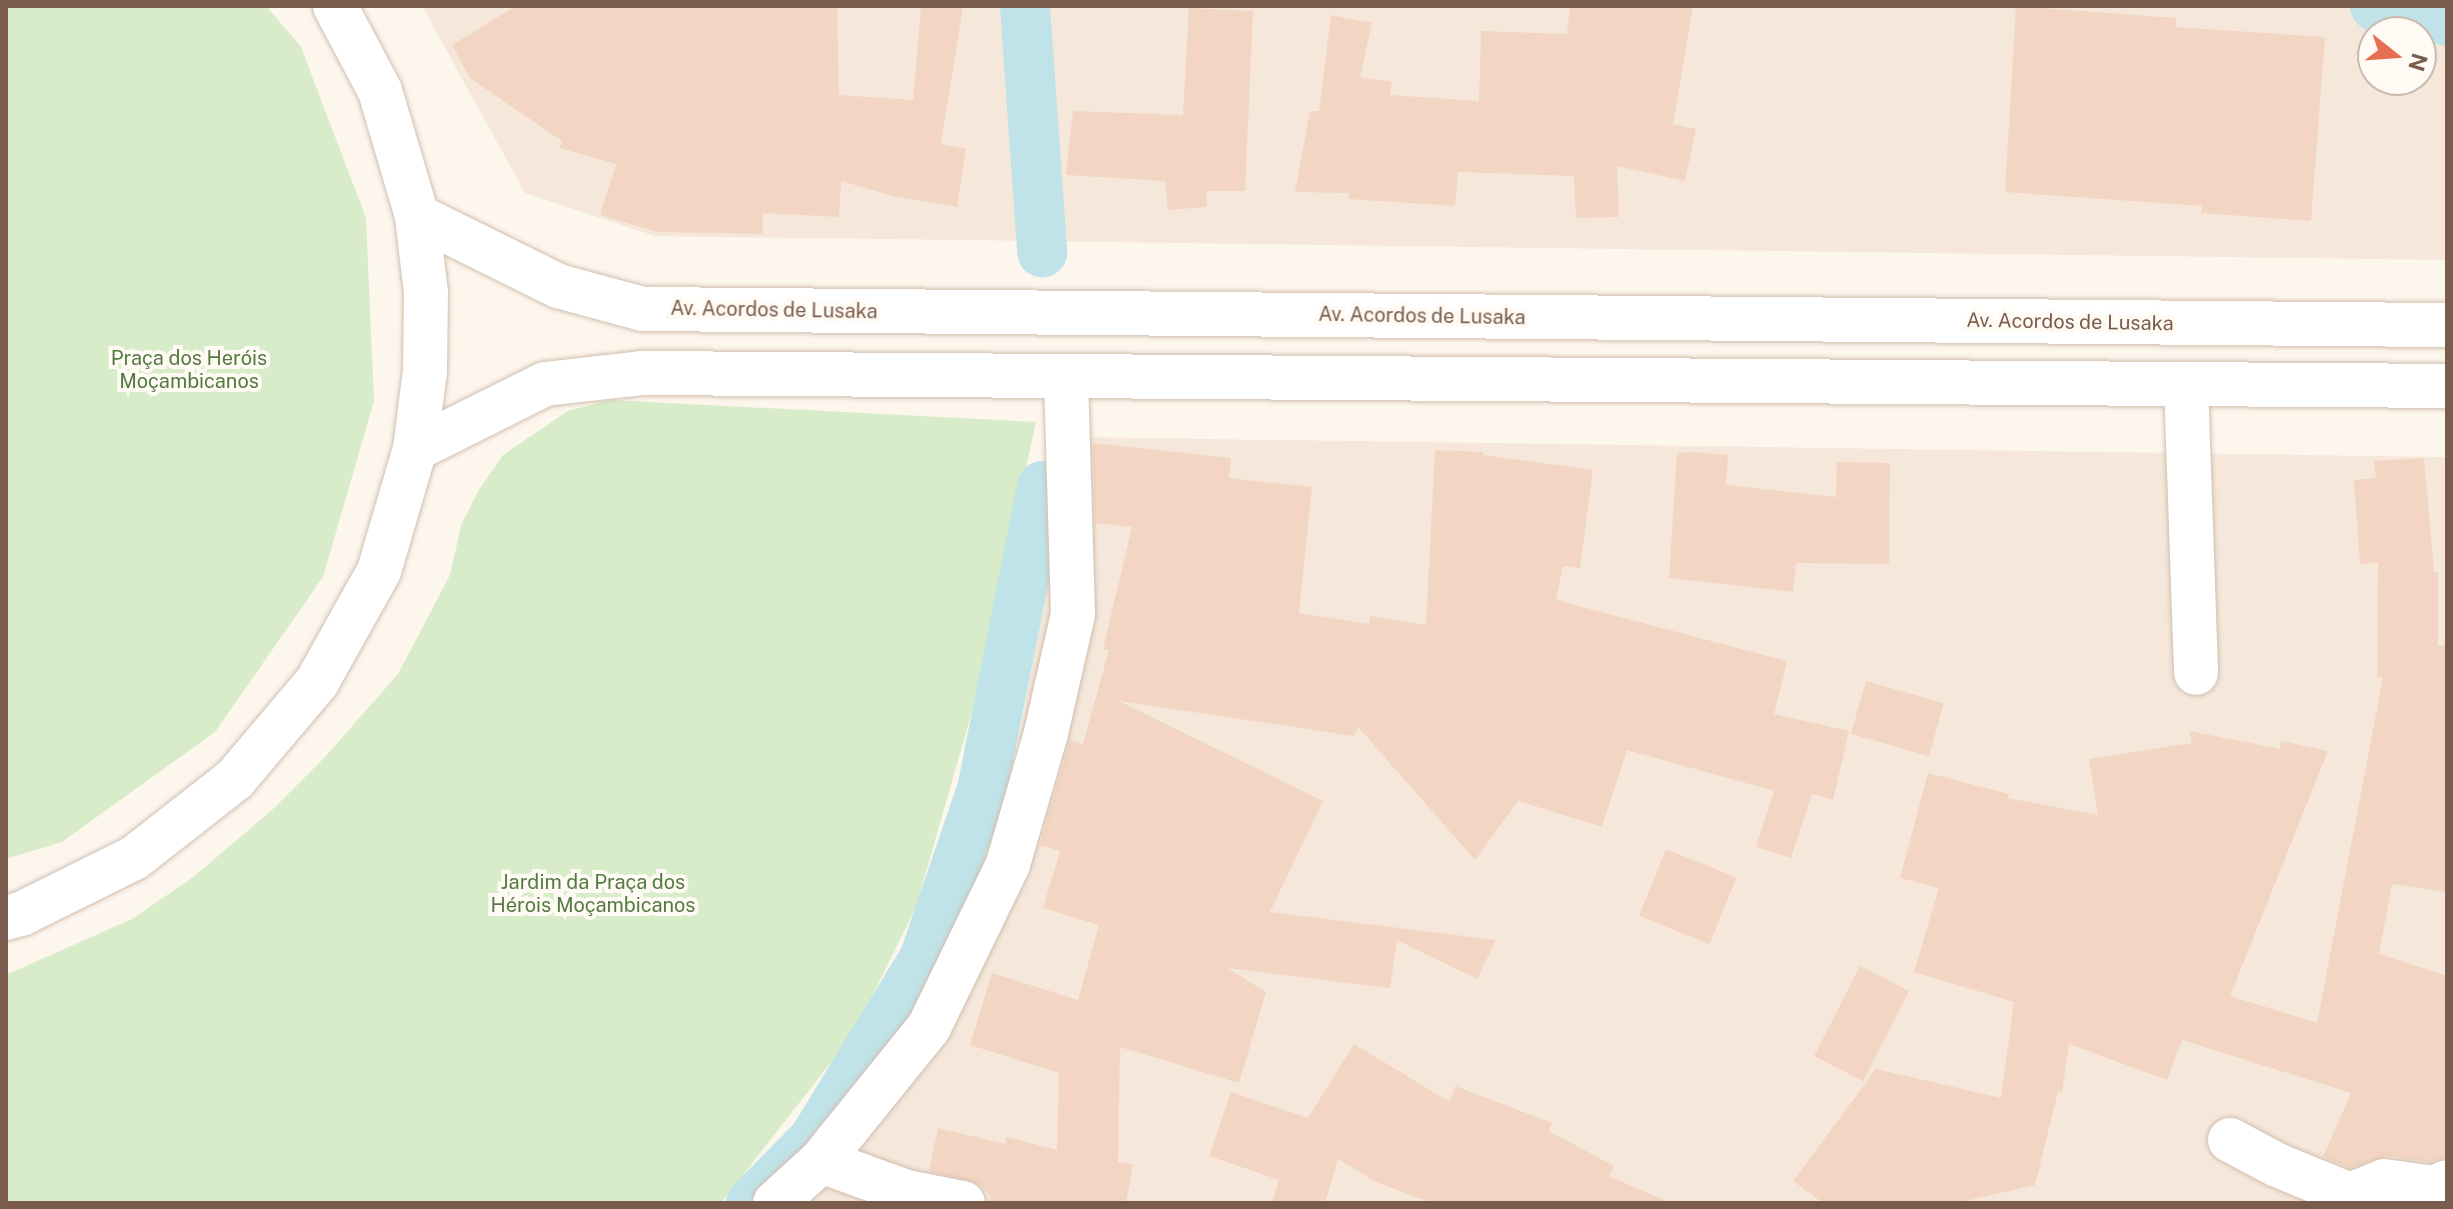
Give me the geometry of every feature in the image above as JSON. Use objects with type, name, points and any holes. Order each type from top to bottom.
[{"type":"main road","points":[[6,918],[21,914],[134,858],[235,779],[317,682],[379,571],[415,449],[426,356],[426,293],[417,216],[380,91],[335,6]]},
{"type":"main road","name":"Av. Acordos de Lusaka","points":[[417,216],[558,286],[643,309],[2447,325]]},
{"type":"main road","points":[[415,449],[545,384],[641,373],[2447,386]]},
{"type":"main road","points":[[775,1203],[821,1161],[929,1027],[1008,864],[1046,733],[1073,614],[1066,376]]},
{"type":"main road","points":[[2186,384],[2196,673]]},
{"type":"main road","points":[[2230,1140],[2277,1165],[2345,1193],[2355,1193],[2384,1181],[2433,1188],[2447,1182]]},
{"type":"main road","points":[[821,1161],[907,1192],[963,1203]]},
{"type":"shaded area","points":[[422,6],[2447,6],[2447,260],[655,236],[525,193]]},
{"type":"shaded area","points":[[1074,437],[2447,457],[2447,1203],[801,1203],[832,1178],[1009,793]]},
{"type":"green space","name":"Praça dos Heróis Moçambicanos","points":[[6,6],[266,6],[301,47],[366,218],[374,401],[323,577],[215,732],[62,842],[6,859]]},
{"type":"green space","name":"Jardim da Praça dos Hérois Moçambicanos","points":[[610,400],[1036,422],[975,701],[916,907],[854,1033],[721,1203],[6,1203],[6,975],[132,919],[192,878],[271,811],[324,758],[398,674],[450,575],[461,526],[478,491],[503,455],[568,411]]},
{"type":"building","points":[[516,6],[837,6],[839,95],[913,100],[921,6],[963,6],[941,144],[966,149],[957,207],[897,197],[841,181],[839,217],[763,213],[763,234],[658,232],[600,215],[616,164],[560,148],[562,141],[470,78],[452,45]]},
{"type":"building","points":[[1570,6],[1693,6],[1673,124],[1696,129],[1685,181],[1617,166],[1619,217],[1576,218],[1574,176],[1458,172],[1455,206],[1348,199],[1349,193],[1295,192],[1310,111],[1319,111],[1331,15],[1372,23],[1360,77],[1392,82],[1390,95],[1479,101],[1481,31],[1567,34]]},
{"type":"building","points":[[2016,6],[2176,18],[2176,27],[2325,37],[2311,221],[2201,213],[2202,206],[2005,192]]},
{"type":"building","points":[[1189,8],[1253,11],[1245,191],[1206,191],[1207,207],[1168,210],[1165,181],[1066,175],[1073,111],[1183,115]]},
{"type":"building","points":[[1093,443],[1231,458],[1229,478],[1312,487],[1299,613],[1369,624],[1370,616],[1426,625],[1435,450],[1483,452],[1483,455],[1593,470],[1580,568],[1563,566],[1556,600],[1787,661],[1774,714],[1849,731],[1833,800],[1812,794],[1791,858],[1756,847],[1774,791],[1627,750],[1602,827],[1518,801],[1475,860],[1358,727],[1354,736],[1119,701],[1323,801],[1270,912],[1496,940],[1477,979],[1397,940],[1390,988],[1227,968],[1266,992],[1239,1083],[1120,1047],[1118,1162],[1133,1164],[1126,1203],[989,1203],[991,1197],[979,1184],[929,1171],[938,1128],[1005,1144],[1007,1137],[1057,1150],[1059,1073],[970,1045],[992,973],[1078,1000],[1099,925],[1043,908],[1060,851],[1040,845],[1070,740],[1083,744],[1109,650],[1103,649],[1132,527],[1095,523]]},
{"type":"building","points":[[1677,453],[1728,455],[1726,485],[1836,497],[1837,462],[1890,463],[1889,564],[1796,563],[1793,592],[1669,578]]},
{"type":"building","points":[[2424,458],[2434,572],[2438,572],[2438,646],[2447,645],[2447,892],[2392,884],[2379,954],[2447,976],[2447,1158],[2430,1162],[2387,1156],[2351,1168],[2323,1157],[2351,1093],[2182,1040],[2167,1080],[2069,1044],[2062,1093],[2058,1092],[2035,1185],[1957,1203],[1823,1203],[1793,1181],[1876,1069],[2001,1098],[2014,1002],[1914,972],[1939,888],[1900,878],[1928,773],[2009,794],[2008,798],[2098,815],[2089,759],[2192,743],[2189,731],[2280,749],[2281,741],[2328,751],[2230,996],[2317,1023],[2383,678],[2377,676],[2378,562],[2360,564],[2354,480],[2376,478],[2374,461]]},
{"type":"building","points":[[1866,681],[1944,703],[1929,756],[1851,734]]},
{"type":"building","points":[[1666,849],[1736,877],[1709,944],[1639,916]]},
{"type":"building","points":[[1860,966],[1909,991],[1863,1081],[1814,1056]]},
{"type":"building","points":[[1354,1044],[1450,1102],[1455,1086],[1552,1123],[1549,1131],[1614,1166],[1609,1176],[1671,1203],[1432,1203],[1378,1183],[1338,1159],[1325,1203],[1272,1203],[1279,1180],[1209,1156],[1231,1092],[1308,1118]]},
{"type":"waterway","points":[[1025,6],[1042,252]]},
{"type":"waterway","points":[[2375,6],[2447,21]]},
{"type":"waterway","points":[[751,1203],[814,1139],[924,959],[982,790],[1042,486]]}]
